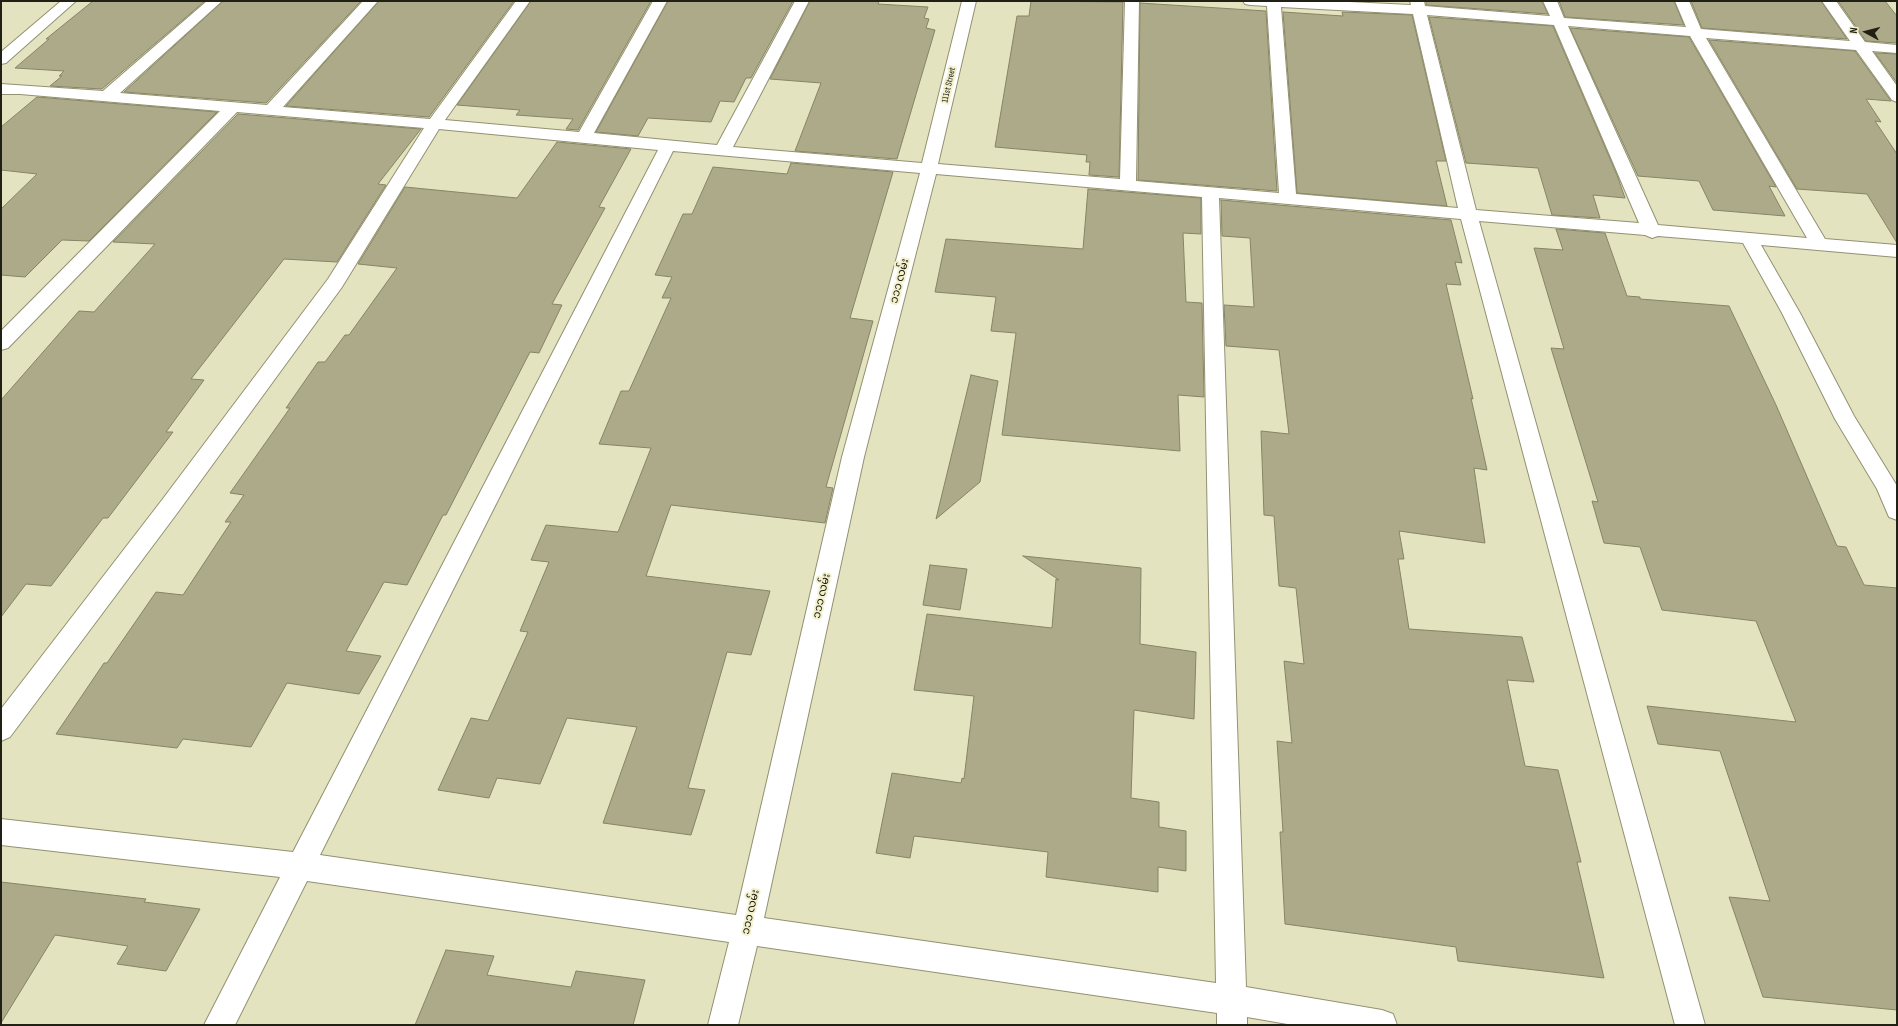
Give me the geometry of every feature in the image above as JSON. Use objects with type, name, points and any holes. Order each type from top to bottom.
[{"type":"street","points":[[1,60],[69,1]]},
{"type":"street","points":[[106,97],[215,1]]},
{"type":"street","points":[[270,111],[371,1]]},
{"type":"street","points":[[1,729],[170,506],[335,283],[434,125],[523,1]]},
{"type":"street","points":[[584,137],[660,1]]},
{"type":"street","points":[[723,150],[802,1]]},
{"type":"street","name":"111st Street","points":[[929,168],[969,1]]},
{"type":"street","points":[[1128,185],[1132,1]]},
{"type":"street","points":[[1250,1],[1418,5],[1560,21],[1897,49]]},
{"type":"street","points":[[1550,1],[1652,232]]},
{"type":"street","points":[[1682,1],[1695,32],[1820,245]]},
{"type":"street","points":[[1829,1],[1897,97]]},
{"type":"street","points":[[1274,2],[1288,199]]},
{"type":"street","points":[[1418,5],[1468,214],[1690,1025]]},
{"type":"street","points":[[1,89],[20,89],[584,137],[668,146],[1468,214],[1652,232],[1897,251]]},
{"type":"street","points":[[1,105],[20,89]]},
{"type":"street","points":[[1,343],[233,107]]},
{"type":"street","points":[[219,1025],[668,146]]},
{"type":"street","name":"၁၁၁ လမ်း","points":[[723,1025],[747,929],[853,457],[929,168]]},
{"type":"street","points":[[1210,192],[1232,1012]]},
{"type":"street","points":[[1749,239],[1791,313],[1845,419],[1887,487],[1897,511]]},
{"type":"street","points":[[1,832],[300,866],[747,929],[1232,1012],[1382,1025]]},
{"type":"building","points":[[93,1],[205,1],[102,89],[50,86],[62,76],[59,76],[64,71],[15,68],[49,39],[46,39]]},
{"type":"building","points":[[223,1],[361,1],[266,103],[124,92]]},
{"type":"building","points":[[379,1],[514,1],[429,117],[286,106]]},
{"type":"building","points":[[531,1],[651,1],[578,130],[566,129],[573,119],[516,115],[520,110],[457,105]]},
{"type":"building","points":[[668,1],[793,1],[751,78],[746,78],[734,102],[720,101],[711,122],[648,118],[638,136],[596,132]]},
{"type":"building","points":[[810,1],[879,1],[878,4],[928,7],[924,18],[929,19],[926,28],[935,30],[897,159],[795,151],[821,83],[770,79]]},
{"type":"building","points":[[1031,1],[1123,2],[1119,177],[1089,175],[1090,162],[1086,162],[1087,155],[995,147],[1017,16],[1029,16]]},
{"type":"building","points":[[1426,1],[1542,1],[1548,14],[1426,5]]},
{"type":"building","points":[[1559,1],[1674,1],[1684,25],[1565,17]]},
{"type":"building","points":[[1691,1],[1821,1],[1847,39],[1702,28]]},
{"type":"building","points":[[1838,1],[1885,1],[1897,16],[1897,43],[1866,41]]},
{"type":"building","points":[[1140,3],[1266,11],[1277,191],[1138,180]]},
{"type":"building","points":[[1283,12],[1343,16],[1342,12],[1412,15],[1446,161],[1436,161],[1447,206],[1297,193]]},
{"type":"building","points":[[1429,17],[1553,26],[1617,175],[1625,198],[1593,195],[1600,218],[1552,215],[1538,168],[1466,163]]},
{"type":"building","points":[[1570,28],[1689,37],[1776,187],[1769,186],[1785,216],[1713,210],[1699,181],[1638,176]]},
{"type":"building","points":[[1709,40],[1855,51],[1891,101],[1866,99],[1881,122],[1875,121],[1897,154],[1897,243],[1867,194],[1797,189]]},
{"type":"building","points":[[1875,53],[1897,54],[1897,83]]},
{"type":"building","points":[[37,97],[217,112],[89,241],[62,240],[25,277],[1,275],[1,209],[37,174],[1,170],[1,127]]},
{"type":"building","points":[[238,114],[421,129],[378,184],[386,185],[337,262],[284,259],[191,379],[204,380],[166,432],[173,432],[108,518],[103,518],[51,586],[26,584],[1,617],[1,400],[79,311],[94,312],[155,244],[113,242]]},
{"type":"building","points":[[557,142],[631,149],[599,207],[605,208],[552,304],[562,305],[539,353],[530,352],[446,515],[443,515],[407,585],[384,582],[346,651],[381,656],[359,694],[287,683],[251,747],[183,739],[177,748],[56,734],[104,663],[107,663],[156,592],[183,595],[231,522],[225,522],[244,495],[230,493],[290,408],[286,408],[318,362],[325,362],[345,335],[349,335],[397,268],[358,264],[405,187],[517,198]]},
{"type":"building","points":[[791,163],[893,172],[850,318],[873,321],[826,487],[833,488],[825,523],[671,505],[646,576],[770,591],[751,655],[727,652],[688,788],[705,790],[691,835],[603,823],[637,727],[567,718],[540,784],[497,778],[489,798],[438,790],[471,718],[488,721],[528,632],[520,631],[549,562],[531,560],[546,525],[618,532],[651,448],[599,444],[621,391],[629,391],[671,298],[662,298],[672,277],[655,275],[683,214],[692,214],[713,167],[787,174]]},
{"type":"building","points":[[1088,189],[1201,198],[1201,234],[1183,233],[1186,302],[1202,303],[1204,397],[1178,395],[1180,451],[1002,435],[1016,333],[991,331],[996,297],[935,292],[946,239],[1083,249]]},
{"type":"building","points":[[1221,200],[1451,220],[1462,263],[1455,262],[1461,285],[1446,284],[1473,399],[1471,398],[1487,470],[1474,468],[1485,543],[1399,531],[1404,559],[1398,559],[1409,629],[1522,637],[1534,682],[1507,680],[1525,766],[1558,770],[1581,862],[1577,862],[1604,978],[1458,961],[1456,947],[1285,924],[1280,832],[1283,832],[1277,741],[1292,743],[1284,661],[1304,664],[1296,588],[1279,586],[1274,516],[1264,515],[1261,431],[1289,434],[1279,350],[1226,346],[1224,305],[1254,307],[1250,238],[1222,236]]},
{"type":"building","points":[[1556,229],[1605,233],[1627,296],[1640,297],[1640,299],[1729,306],[1776,405],[1837,546],[1846,547],[1864,585],[1897,588],[1897,1010],[1763,997],[1729,897],[1770,901],[1720,751],[1658,744],[1647,706],[1796,722],[1756,621],[1662,610],[1640,547],[1604,543],[1592,501],[1598,502],[1551,348],[1564,349],[1534,248],[1563,250]]},
{"type":"building","points":[[971,375],[998,381],[980,482],[936,519]]},
{"type":"building","points":[[1023,556],[1141,568],[1140,644],[1196,652],[1194,719],[1134,710],[1131,798],[1159,802],[1159,827],[1186,831],[1186,871],[1158,867],[1158,892],[1046,877],[1048,852],[914,836],[910,858],[876,853],[892,773],[961,783],[962,778],[964,779],[974,696],[914,690],[927,614],[1052,628],[1056,579],[1059,580]]},
{"type":"building","points":[[930,565],[967,569],[960,610],[923,605]]},
{"type":"building","points":[[1,882],[146,899],[144,902],[200,909],[166,971],[117,964],[128,946],[55,935],[1,1023]]},
{"type":"building","points":[[446,950],[494,956],[487,975],[571,987],[576,971],[645,980],[633,1025],[415,1025]]}]
